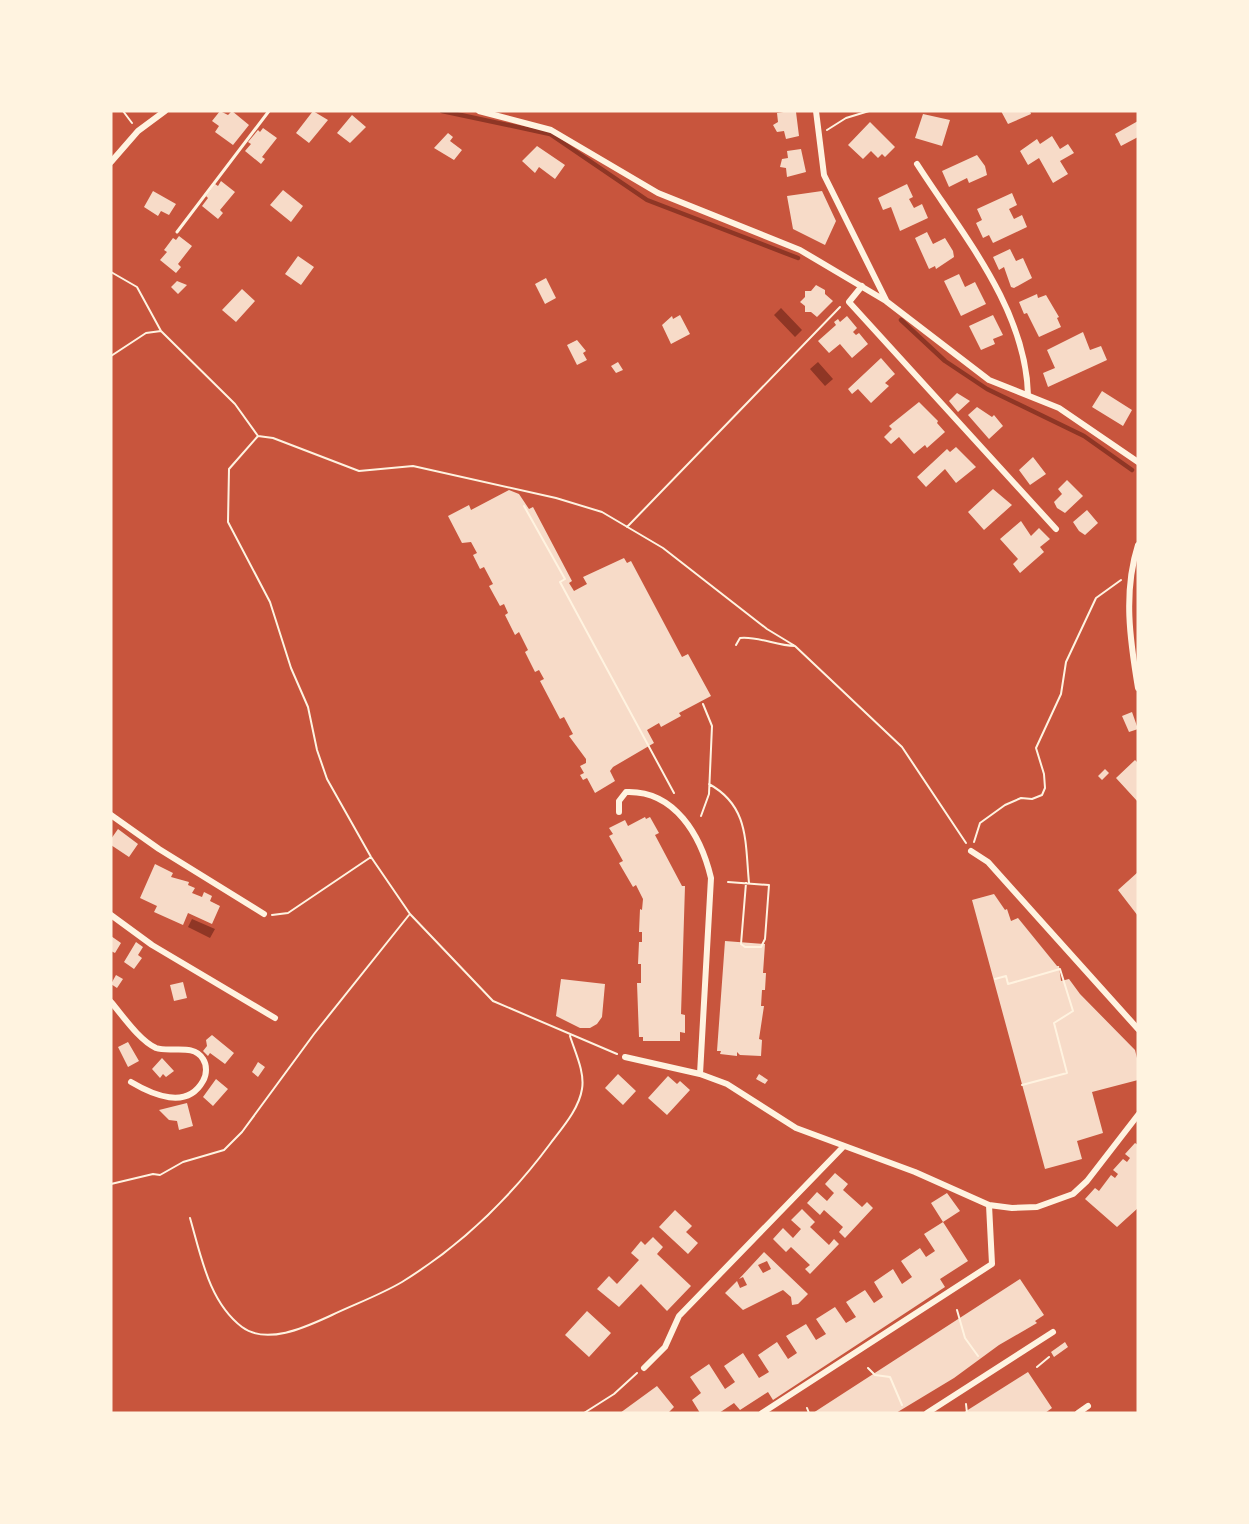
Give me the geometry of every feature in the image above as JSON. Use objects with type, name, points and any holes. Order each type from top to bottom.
[{"type":"street","points":[[111,162],[138,131],[165,111]]},
{"type":"street","points":[[479,111],[551,130],[658,193],[800,250],[886,301],[989,380],[1068,414],[1138,462]]},
{"type":"street","points":[[816,111],[824,174],[886,301]]},
{"type":"street","points":[[917,164],[980,262],[1004,305],[1023,354],[1028,378],[1028,395]]},
{"type":"street","points":[[862,286],[849,302],[1056,529]]},
{"type":"street","points":[[1138,545],[1128,600],[1131,645],[1138,688]]},
{"type":"street","points":[[619,812],[619,801],[627,792],[653,795],[681,812],[706,859],[711,878],[700,1074]]},
{"type":"street","points":[[111,815],[195,872],[264,914]]},
{"type":"street","points":[[971,851],[988,862],[1138,1029]]},
{"type":"street","points":[[111,915],[152,945],[275,1018]]},
{"type":"street","points":[[111,1002],[149,1044],[165,1050],[193,1050],[204,1059],[206,1067],[203,1082],[191,1094],[182,1098],[168,1098],[131,1082]]},
{"type":"street","points":[[625,1057],[700,1074],[727,1084],[796,1128],[946,1184],[988,1205],[1012,1208],[1037,1207],[1073,1194],[1087,1181],[1138,1115]]},
{"type":"street","points":[[644,1368],[665,1347],[679,1316],[844,1146]]},
{"type":"street","points":[[762,1413],[992,1264],[988,1205]]},
{"type":"street","points":[[927,1413],[1053,1332]]},
{"type":"street","points":[[1078,1413],[1088,1406]]},
{"type":"lane","points":[[177,232],[269,111]]},
{"type":"path","points":[[123,111],[138,131]]},
{"type":"path","points":[[820,135],[846,118],[869,111]]},
{"type":"path","points":[[111,272],[137,287],[161,331],[235,404],[258,436],[273,438],[360,471],[414,466],[556,498],[602,512],[663,548],[766,629],[795,646],[902,747],[971,851]]},
{"type":"path","points":[[627,527],[748,399],[838,309],[849,302]]},
{"type":"path","points":[[111,312],[111,322]]},
{"type":"path","points":[[111,357],[146,333],[161,331]]},
{"type":"path","points":[[258,436],[229,469],[228,522],[270,602],[291,668],[308,707],[317,750],[327,779],[371,857],[410,914],[493,1001],[570,1036],[625,1057]]},
{"type":"path","points":[[524,506],[565,579],[560,582],[674,794]]},
{"type":"path","points":[[971,851],[981,823],[1005,805],[1021,798],[1032,799],[1042,795],[1045,788],[1044,774],[1036,748],[1060,694],[1066,662],[1096,598],[1122,579]]},
{"type":"path","points":[[736,645],[741,639],[751,637],[780,646],[795,646]]},
{"type":"path","points":[[701,816],[709,794],[712,726],[703,704]]},
{"type":"path","points":[[709,784],[727,794],[741,820],[748,884],[741,944],[758,948],[765,939],[769,885],[748,884],[728,882]]},
{"type":"path","points":[[264,914],[288,913],[371,857]]},
{"type":"path","points":[[111,1184],[153,1174],[160,1175],[183,1162],[224,1150],[242,1132],[314,1034],[410,914]]},
{"type":"path","points":[[995,979],[1006,976],[1008,984],[1060,969],[1073,1011],[1054,1023],[1067,1073],[1022,1085]]},
{"type":"path","points":[[1062,974],[1067,970]]},
{"type":"path","points":[[190,1218],[210,1286],[226,1312],[243,1329],[273,1335],[301,1329],[400,1282],[455,1245],[490,1212],[526,1176],[563,1126],[574,1109],[582,1088],[579,1062],[570,1036]]},
{"type":"path","points":[[957,1310],[965,1338],[978,1356]]},
{"type":"path","points":[[1037,1367],[1049,1357]]},
{"type":"path","points":[[584,1413],[614,1394],[644,1368]]},
{"type":"path","points":[[868,1368],[874,1375],[890,1377],[902,1405]]},
{"type":"path","points":[[966,1404],[967,1413]]},
{"type":"path","points":[[807,1408],[809,1413]]},
{"type":"shaded area","points":[[781,308],[802,330],[795,337],[774,315]]},
{"type":"shaded area","points":[[818,362],[833,379],[825,386],[810,369]]},
{"type":"shaded area","points":[[192,919],[215,929],[210,938],[188,927]]},
{"type":"building","points":[[220,111],[228,115],[232,111],[249,125],[233,145],[215,132],[219,126],[212,121]]},
{"type":"building","points":[[313,111],[328,120],[309,143],[296,133]]},
{"type":"building","points":[[1001,111],[1030,111],[1031,114],[1008,124]]},
{"type":"building","points":[[796,112],[799,136],[786,139],[784,131],[777,132],[773,125],[778,122],[777,113]]},
{"type":"building","points":[[923,114],[950,120],[942,146],[915,138]]},
{"type":"building","points":[[352,115],[366,127],[350,143],[337,133]]},
{"type":"building","points":[[1138,121],[1138,137],[1121,146],[1115,134]]},
{"type":"building","points":[[870,122],[895,147],[885,157],[882,154],[878,158],[871,151],[863,159],[848,145]]},
{"type":"building","points":[[263,128],[277,138],[262,157],[265,159],[261,164],[245,151],[251,144],[248,142],[258,130],[260,132]]},
{"type":"building","points":[[448,133],[453,137],[450,141],[462,150],[454,160],[434,148]]},
{"type":"building","points":[[1052,136],[1060,149],[1068,144],[1074,153],[1060,161],[1068,174],[1053,183],[1039,158],[1028,165],[1020,151],[1037,139],[1040,144]]},
{"type":"building","points":[[537,146],[565,165],[555,179],[539,167],[535,173],[522,161]]},
{"type":"building","points":[[801,149],[806,172],[787,177],[786,168],[780,167],[782,159],[788,158],[787,151]]},
{"type":"building","points":[[977,155],[985,166],[987,175],[969,183],[967,178],[949,187],[942,171]]},
{"type":"building","points":[[221,181],[235,192],[220,210],[223,213],[218,219],[202,206],[215,184],[218,186]]},
{"type":"building","points":[[907,184],[913,197],[909,199],[914,208],[922,204],[928,218],[900,231],[891,207],[883,210],[878,198]]},
{"type":"building","points":[[283,190],[303,206],[291,222],[270,205]]},
{"type":"building","points":[[153,191],[176,204],[169,215],[161,211],[158,216],[144,207]]},
{"type":"building","points":[[822,191],[836,221],[825,245],[793,229],[787,196]]},
{"type":"building","points":[[1012,193],[1017,205],[1009,209],[1014,219],[1022,215],[1027,227],[993,243],[989,235],[983,238],[976,223],[982,220],[977,209]]},
{"type":"building","points":[[927,232],[933,244],[945,238],[953,251],[954,257],[936,269],[935,266],[929,269],[915,238]]},
{"type":"building","points":[[179,236],[192,246],[178,264],[181,267],[176,273],[160,260],[167,252],[164,250],[173,238],[176,240]]},
{"type":"building","points":[[1010,249],[1016,261],[1023,258],[1032,278],[1014,288],[1011,287],[1004,267],[999,270],[993,257]]},
{"type":"building","points":[[298,256],[314,267],[301,285],[285,274]]},
{"type":"building","points":[[959,274],[965,287],[975,282],[986,304],[961,316],[944,281]]},
{"type":"building","points":[[546,278],[556,298],[545,304],[535,284]]},
{"type":"building","points":[[177,281],[187,285],[178,294],[171,287]]},
{"type":"building","points":[[816,285],[825,290],[825,294],[833,301],[817,317],[811,312],[805,312],[805,306],[800,302],[805,297],[805,291],[811,291]]},
{"type":"building","points":[[242,289],[255,301],[236,322],[222,310]]},
{"type":"building","points":[[1037,294],[1038,298],[1046,295],[1059,317],[1057,318],[1061,327],[1039,337],[1019,302]]},
{"type":"building","points":[[680,315],[690,334],[671,344],[662,325],[672,316],[673,319]]},
{"type":"building","points":[[993,315],[1003,335],[993,339],[995,344],[981,350],[969,326]]},
{"type":"building","points":[[847,316],[857,328],[853,332],[856,335],[859,333],[868,344],[852,358],[840,344],[829,353],[818,341],[836,325],[834,322],[838,319],[840,322]]},
{"type":"building","points":[[1083,332],[1090,350],[1101,346],[1107,360],[1048,387],[1043,373],[1055,368],[1047,350]]},
{"type":"building","points":[[577,340],[586,351],[583,353],[587,360],[577,365],[567,345]]},
{"type":"building","points":[[881,358],[895,374],[885,383],[889,386],[871,403],[858,389],[852,394],[848,389]]},
{"type":"building","points":[[618,362],[623,370],[616,373],[611,366]]},
{"type":"building","points":[[1102,391],[1132,410],[1123,426],[1092,407]]},
{"type":"building","points":[[957,393],[970,401],[958,412],[949,401]]},
{"type":"building","points":[[919,402],[938,421],[937,423],[945,432],[927,448],[925,445],[914,454],[899,437],[891,444],[884,437],[892,429],[889,426]]},
{"type":"building","points":[[977,407],[992,417],[994,415],[1003,426],[989,439],[968,415]]},
{"type":"building","points":[[956,447],[976,467],[956,483],[945,469],[926,487],[917,477],[947,449],[950,452]]},
{"type":"building","points":[[1033,457],[1046,474],[1030,485],[1019,470]]},
{"type":"building","points":[[1067,480],[1083,496],[1065,513],[1057,508],[1054,502],[1062,494],[1058,489]]},
{"type":"building","points":[[993,489],[1012,505],[984,530],[968,512]]},
{"type":"building","points":[[509,490],[519,494],[529,509],[533,507],[572,581],[569,583],[574,591],[587,584],[583,577],[624,558],[627,563],[631,561],[682,657],[688,654],[711,696],[679,713],[681,716],[661,727],[659,723],[647,730],[654,743],[613,767],[610,771],[615,781],[595,793],[587,778],[583,780],[580,775],[584,773],[580,766],[586,763],[586,759],[569,736],[573,734],[564,717],[560,719],[540,681],[544,679],[539,670],[535,672],[525,652],[528,650],[519,632],[515,635],[505,615],[508,613],[504,604],[500,606],[489,586],[493,584],[484,567],[480,569],[473,555],[477,553],[471,542],[462,543],[448,516],[469,505],[471,510]]},
{"type":"building","points":[[1087,510],[1098,523],[1085,535],[1073,522]]},
{"type":"building","points":[[1021,521],[1031,536],[1039,528],[1050,539],[1040,547],[1044,552],[1020,573],[1013,564],[1018,559],[1000,539]]},
{"type":"building","points":[[1132,712],[1138,729],[1129,732],[1122,716]]},
{"type":"building","points":[[1135,760],[1138,763],[1138,802],[1116,778]]},
{"type":"building","points":[[1105,769],[1109,773],[1102,780],[1098,776]]},
{"type":"building","points":[[645,817],[646,819],[650,817],[659,833],[655,835],[682,886],[685,886],[681,1014],[685,1015],[685,1033],[680,1032],[680,1041],[643,1041],[643,1037],[639,1037],[637,983],[641,983],[641,964],[638,964],[639,942],[642,942],[642,932],[639,932],[643,899],[636,885],[633,887],[619,863],[623,861],[609,836],[613,834],[609,828],[625,820],[628,826]]},
{"type":"building","points":[[118,829],[138,844],[129,857],[111,845],[111,839]]},
{"type":"building","points":[[155,864],[173,873],[171,877],[189,882],[188,885],[195,888],[192,893],[202,897],[204,892],[212,896],[210,901],[220,906],[212,924],[188,913],[183,925],[154,912],[157,906],[140,898]]},
{"type":"building","points":[[1138,872],[1138,916],[1118,890]]},
{"type":"building","points":[[994,894],[1005,910],[1007,909],[1011,921],[1018,918],[1059,966],[1061,981],[1069,979],[1080,994],[1135,1050],[1138,1062],[1138,1080],[1092,1092],[1103,1133],[1077,1141],[1082,1159],[1045,1169],[972,900]]},
{"type":"building","points":[[111,936],[121,943],[115,953],[111,951]]},
{"type":"building","points":[[725,941],[765,944],[763,973],[766,973],[765,990],[762,990],[761,1006],[764,1006],[759,1039],[762,1040],[761,1056],[740,1055],[737,1052],[737,1056],[720,1054],[721,1051],[717,1051]]},
{"type":"building","points":[[136,942],[143,947],[138,955],[142,958],[134,969],[124,962]]},
{"type":"building","points":[[116,975],[123,979],[117,988],[111,984]]},
{"type":"building","points":[[561,979],[605,984],[602,1017],[597,1024],[590,1028],[580,1028],[556,1016]]},
{"type":"building","points":[[183,982],[187,998],[174,1001],[170,985]]},
{"type":"building","points":[[212,1035],[234,1053],[225,1064],[210,1053],[208,1056],[203,1051],[207,1046],[206,1040]]},
{"type":"building","points":[[128,1042],[139,1061],[128,1067],[118,1047]]},
{"type":"building","points":[[162,1058],[174,1071],[166,1077],[163,1074],[160,1078],[152,1069]]},
{"type":"building","points":[[258,1062],[265,1067],[258,1077],[252,1072]]},
{"type":"building","points":[[618,1074],[636,1091],[623,1105],[605,1088]]},
{"type":"building","points":[[759,1074],[768,1080],[765,1084],[756,1079]]},
{"type":"building","points":[[668,1076],[677,1084],[680,1081],[690,1090],[667,1115],[648,1098]]},
{"type":"building","points":[[216,1079],[228,1089],[213,1106],[203,1097]]},
{"type":"building","points":[[187,1103],[193,1126],[179,1130],[177,1121],[169,1120],[159,1110]]},
{"type":"building","points":[[1135,1143],[1138,1145],[1138,1208],[1117,1227],[1085,1199],[1095,1188],[1099,1191],[1111,1175],[1115,1178],[1118,1174],[1113,1170],[1123,1159],[1127,1162],[1130,1158],[1125,1154]]},
{"type":"building","points":[[835,1173],[848,1184],[843,1190],[862,1207],[867,1202],[873,1208],[845,1238],[839,1232],[843,1227],[824,1210],[820,1215],[807,1203],[817,1192],[827,1201],[834,1193],[825,1184]]},
{"type":"building","points":[[947,1193],[960,1211],[943,1222],[931,1203]]},
{"type":"building","points":[[802,1209],[815,1222],[810,1227],[829,1245],[834,1239],[839,1244],[810,1274],[805,1269],[810,1265],[791,1247],[786,1252],[773,1239],[783,1228],[793,1238],[801,1229],[791,1220]]},
{"type":"building","points":[[675,1210],[692,1226],[686,1232],[698,1243],[688,1254],[659,1227]]},
{"type":"building","points":[[943,1222],[968,1261],[940,1279],[945,1287],[773,1400],[768,1392],[740,1410],[734,1403],[719,1413],[700,1413],[692,1400],[701,1393],[690,1377],[709,1364],[725,1389],[735,1382],[724,1366],[743,1353],[759,1378],[769,1372],[758,1355],[777,1342],[788,1359],[797,1353],[786,1336],[806,1324],[816,1340],[826,1334],[816,1319],[835,1307],[846,1323],[856,1317],[846,1302],[865,1290],[874,1303],[883,1297],[874,1282],[893,1269],[902,1284],[912,1277],[901,1261],[920,1248],[926,1257],[935,1251],[924,1234]]},
{"type":"building","points":[[653,1237],[663,1247],[657,1254],[691,1286],[667,1311],[641,1284],[619,1307],[597,1289],[609,1276],[617,1284],[639,1260],[631,1253],[641,1241],[645,1245]]},
{"type":"building","points":[[764,1252],[808,1294],[798,1304],[792,1305],[791,1297],[783,1290],[743,1310],[725,1293],[737,1281],[740,1288],[747,1285],[743,1277],[739,1279]],"holes":[[[767,1261],[771,1269],[763,1273],[758,1265]]]},
{"type":"building","points":[[1020,1279],[1044,1315],[1035,1321],[1037,1323],[999,1345],[954,1378],[896,1413],[813,1413]]},
{"type":"building","points":[[587,1311],[611,1333],[589,1357],[565,1335]]},
{"type":"building","points":[[1065,1342],[1068,1347],[1054,1357],[1051,1352]]},
{"type":"building","points":[[1028,1372],[1052,1408],[1045,1413],[963,1413]]},
{"type":"building","points":[[657,1386],[674,1407],[668,1413],[620,1413]]},
{"type":"waterway","points":[[442,111],[550,134],[647,200],[798,258]]},
{"type":"waterway","points":[[901,320],[945,361],[987,389],[1084,436],[1132,470]]}]
